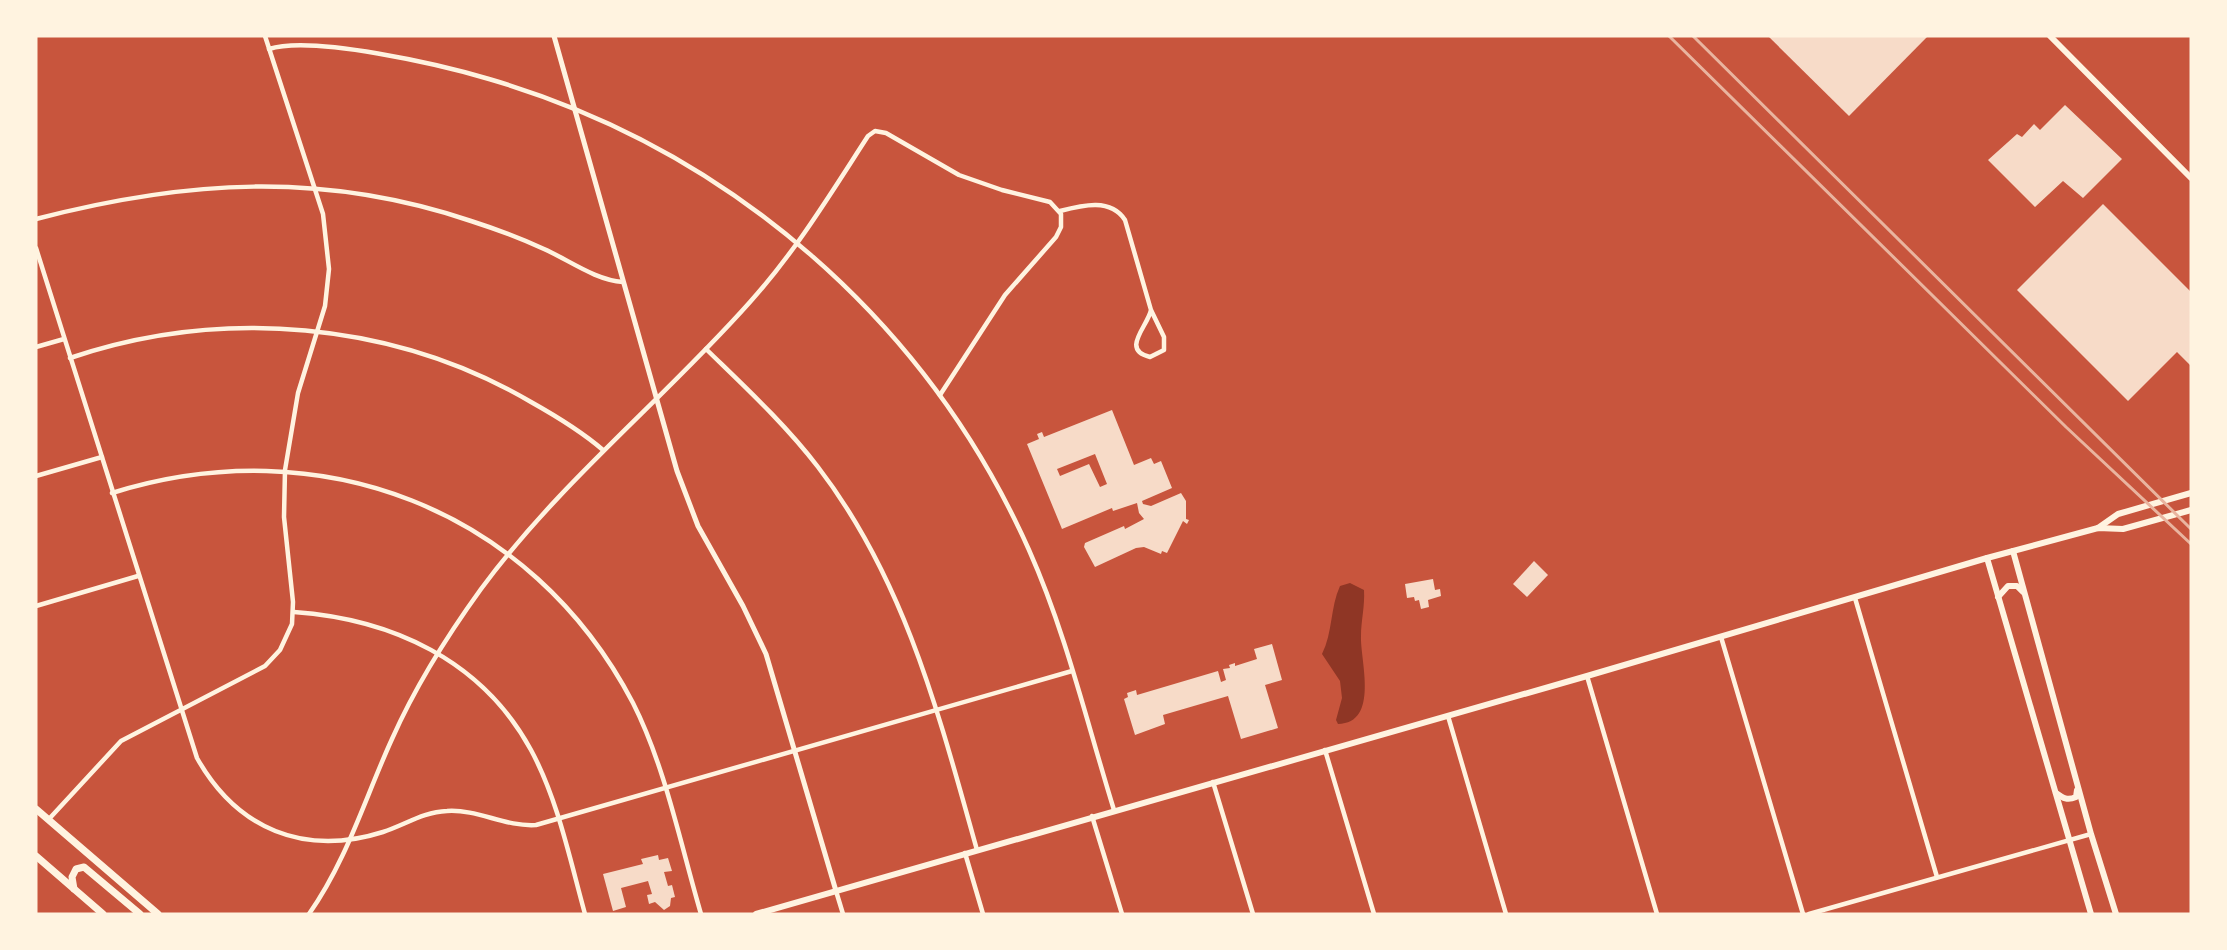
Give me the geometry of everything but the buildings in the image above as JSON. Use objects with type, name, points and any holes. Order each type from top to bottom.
[{"type":"main road","points":[[2050,36],[2191,178]]},
{"type":"main road","points":[[2098,528],[2118,514],[2191,493]]},
{"type":"main road","points":[[756,914],[1213,781],[1587,676],[1988,558],[2098,528],[2123,529],[2191,510]]},
{"type":"main road","points":[[2013,551],[2091,834],[2116,914]]},
{"type":"main road","points":[[1988,558],[2091,914]]},
{"type":"main road","points":[[1998,597],[2008,586],[2017,586],[2025,595]]},
{"type":"main road","points":[[2056,793],[2063,798],[2072,799],[2076,797],[2078,786]]},
{"type":"main road","points":[[36,809],[158,914]]},
{"type":"main road","points":[[36,857],[103,914]]},
{"type":"main road","points":[[74,889],[72,877],[76,869],[84,867],[140,914]]},
{"type":"street","points":[[49,819],[116,745],[136,731],[265,666],[285,642],[294,612],[285,538],[285,470],[293,414],[326,306],[328,259],[323,214],[265,36]]},
{"type":"street","points":[[554,36],[656,399],[690,507],[766,654],[843,914]]},
{"type":"street","points":[[269,49],[280,45],[311,47],[403,58],[471,73],[574,108],[633,134],[697,169],[798,243],[867,307],[940,395],[987,467],[1019,528],[1049,599],[1114,810]]},
{"type":"street","points":[[309,914],[327,888],[351,839],[393,736],[437,653],[508,555],[541,515],[750,302],[798,243],[868,136],[875,131],[886,133],[938,165],[959,175],[1002,190],[1050,202],[1060,211],[1061,227],[1056,237],[1005,295],[940,395]]},
{"type":"street","points":[[36,219],[106,201],[171,191],[236,186],[314,189],[404,203],[461,218],[544,249],[602,278],[623,282]]},
{"type":"street","points":[[1060,211],[1103,205],[1119,211],[1128,227],[1151,310],[1165,341],[1164,350],[1150,357],[1139,352],[1135,341],[1149,318],[1151,310]]},
{"type":"street","points":[[36,248],[138,576],[202,766],[216,787],[237,809],[266,827],[301,840],[351,839],[382,832],[423,815],[448,811],[477,813],[519,825],[558,820],[1072,671]]},
{"type":"street","points":[[70,358],[126,342],[187,332],[235,328],[318,331],[399,347],[469,371],[543,408],[603,450]]},
{"type":"street","points":[[36,347],[64,339]]},
{"type":"street","points":[[706,349],[792,435],[842,501],[886,577],[923,665],[977,850]]},
{"type":"street","points":[[36,476],[102,457]]},
{"type":"street","points":[[112,493],[190,474],[247,469],[285,470],[330,476],[397,495],[452,519],[508,555],[567,608],[600,650],[633,704],[664,788],[701,914]]},
{"type":"street","points":[[36,606],[138,576]]},
{"type":"street","points":[[1855,598],[1938,877]]},
{"type":"street","points":[[294,612],[360,621],[397,633],[437,653],[489,694],[516,727],[541,772],[558,820],[585,914]]},
{"type":"street","points":[[1721,637],[1803,914]]},
{"type":"street","points":[[1587,676],[1657,914]]},
{"type":"street","points":[[1448,716],[1506,914]]},
{"type":"street","points":[[1325,750],[1374,914]]},
{"type":"street","points":[[1213,781],[1253,914]]},
{"type":"street","points":[[1092,816],[1122,914]]},
{"type":"street","points":[[1809,914],[2091,834]]},
{"type":"street","points":[[965,853],[983,914]]},
{"type":"shaded area","points":[[1350,583],[1364,590],[1361,647],[1365,689],[1359,713],[1351,721],[1338,724],[1336,720],[1342,698],[1340,681],[1322,654],[1326,646],[1340,586]]},
{"type":"railway","points":[[1669,36],[2066,427],[2191,544]]},
{"type":"railway","points":[[1693,36],[2191,529]]}]
